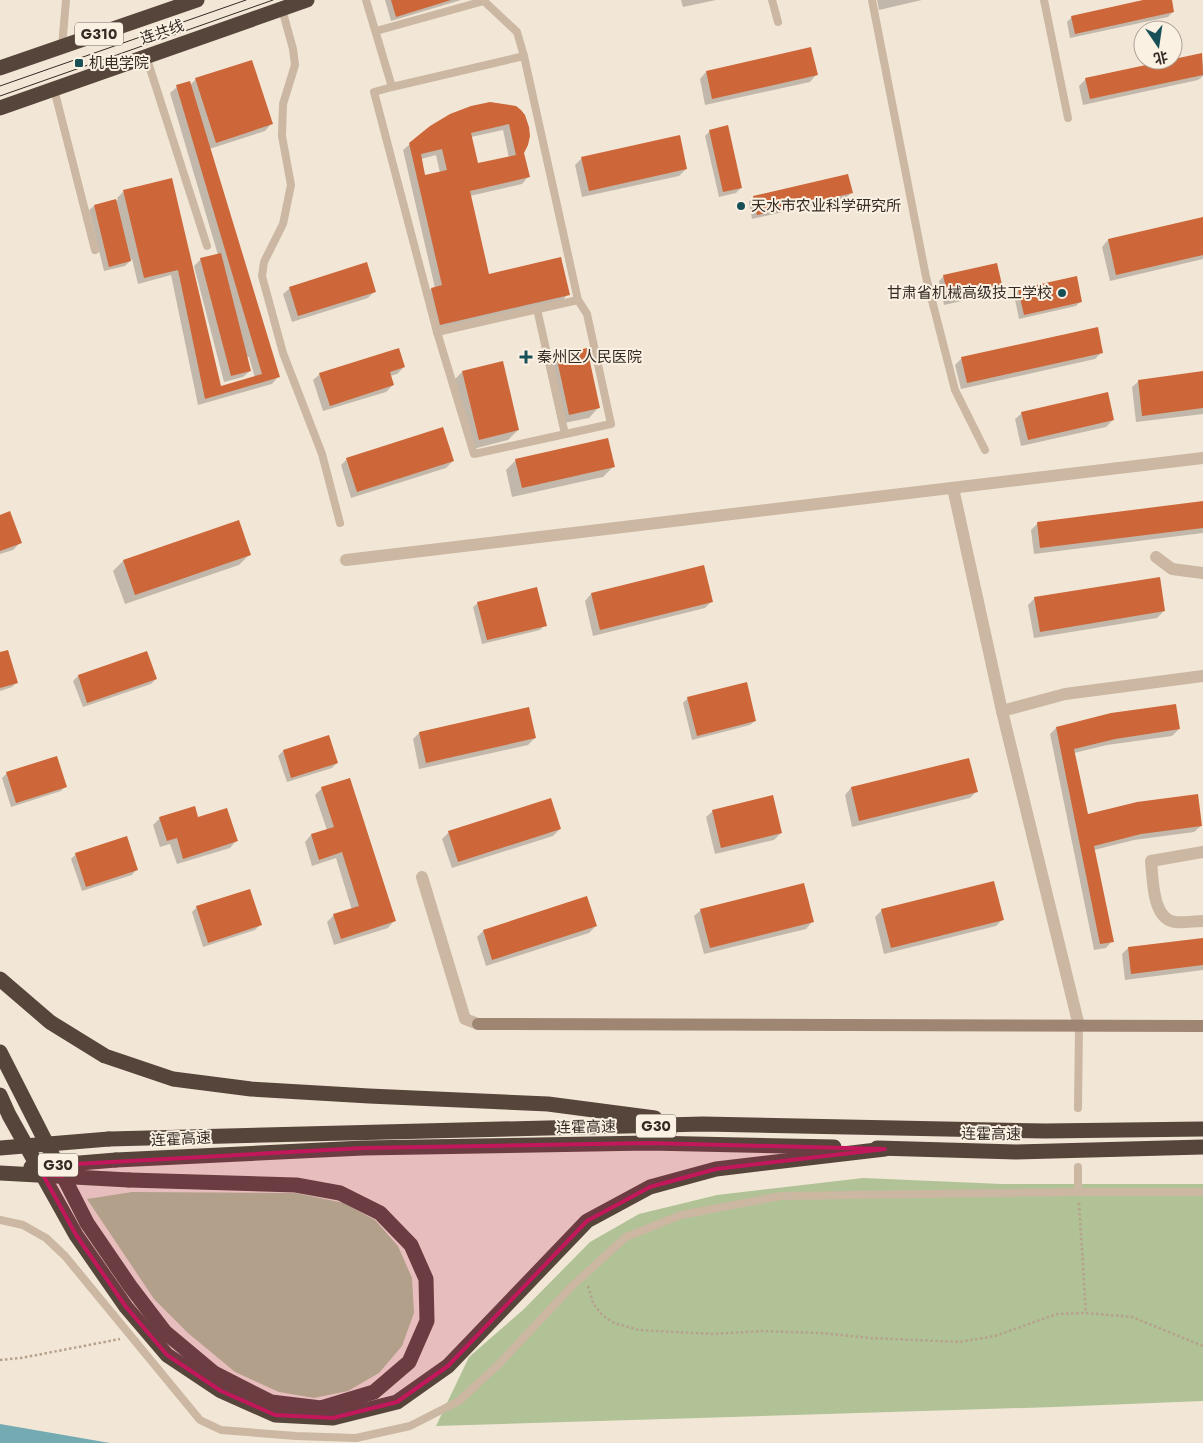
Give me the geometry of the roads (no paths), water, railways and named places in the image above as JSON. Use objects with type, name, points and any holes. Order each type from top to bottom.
[{"type":"highway","name":"G310","points":[[0,68],[197,0]]},
{"type":"highway","name":"连共线","points":[[0,108],[307,0]]},
{"type":"highway","points":[[0,979],[50,1022],[105,1056],[174,1079],[251,1089],[359,1096],[548,1104],[703,1124]]},
{"type":"highway","points":[[0,1052],[87,1223],[130,1286],[165,1332],[214,1373],[271,1402],[321,1408],[374,1392],[409,1362],[427,1321],[426,1279],[411,1245],[380,1213],[340,1193],[296,1185],[129,1180],[0,1172]]},
{"type":"highway","points":[[0,1095],[9,1115],[76,1235],[126,1307],[167,1355],[221,1391],[275,1415],[333,1418],[397,1402],[448,1366],[587,1221],[650,1187],[716,1169],[885,1149]]},
{"type":"highway","name":"连霍高速","points":[[0,1148],[109,1139],[703,1124],[1045,1131],[1203,1129]]},
{"type":"highway","name":"连霍高速","points":[[0,1172],[116,1160],[362,1148],[629,1143],[1016,1152],[1203,1147]]},
{"type":"street","points":[[346,560],[1203,458]]},
{"type":"street","points":[[953,488],[1002,711],[1078,1026]]},
{"type":"street","points":[[1156,557],[1172,570],[1203,573]]},
{"type":"street","points":[[1002,711],[1066,694],[1203,676]]},
{"type":"street","points":[[1203,852],[1151,861],[1156,904],[1163,916],[1175,922],[1203,921]]},
{"type":"street","points":[[422,877],[465,1019],[478,1024],[1203,1026]]},
{"type":"lane","points":[[62,47],[66,0]]},
{"type":"lane","points":[[366,0],[392,87]]},
{"type":"lane","points":[[772,0],[778,22]]},
{"type":"lane","points":[[872,0],[926,277],[955,390],[985,450]]},
{"type":"lane","points":[[1044,0],[1068,118]]},
{"type":"lane","points":[[376,32],[484,1],[517,32],[524,56],[578,300],[588,314],[612,424],[474,454],[437,332],[374,92],[524,56]]},
{"type":"lane","points":[[282,9],[295,65],[283,104],[282,136],[291,185],[284,224],[264,262],[262,276],[284,353],[322,454],[340,523]]},
{"type":"lane","points":[[146,56],[207,246]]},
{"type":"lane","points":[[54,89],[95,250]]},
{"type":"lane","points":[[437,332],[578,300]]},
{"type":"lane","points":[[536,309],[565,434]]},
{"type":"lane","points":[[1078,1026],[1078,1108]]},
{"type":"lane","points":[[1078,1167],[1078,1192]]},
{"type":"lane","points":[[0,1220],[23,1225],[46,1238],[65,1256],[200,1420],[221,1430],[296,1436],[356,1438],[410,1426],[458,1401],[500,1364],[572,1286],[626,1237],[681,1215],[781,1196],[1203,1192]]},
{"type":"water","points":[[0,1424],[110,1443],[0,1443]]},
{"type":"tram line","points":[[0,86],[246,0]]},
{"type":"tram line","points":[[0,96],[273,0]]},
{"type":"place","name":"机电学院","points":[[79,63]]},
{"type":"place","name":"天水市农业科学研究所","points":[[741,206]]},
{"type":"place","name":"甘肃省机械高级技工学校","points":[[1062,293]]},
{"type":"place","name":"秦州区人民医院","points":[[526,357]]}]
